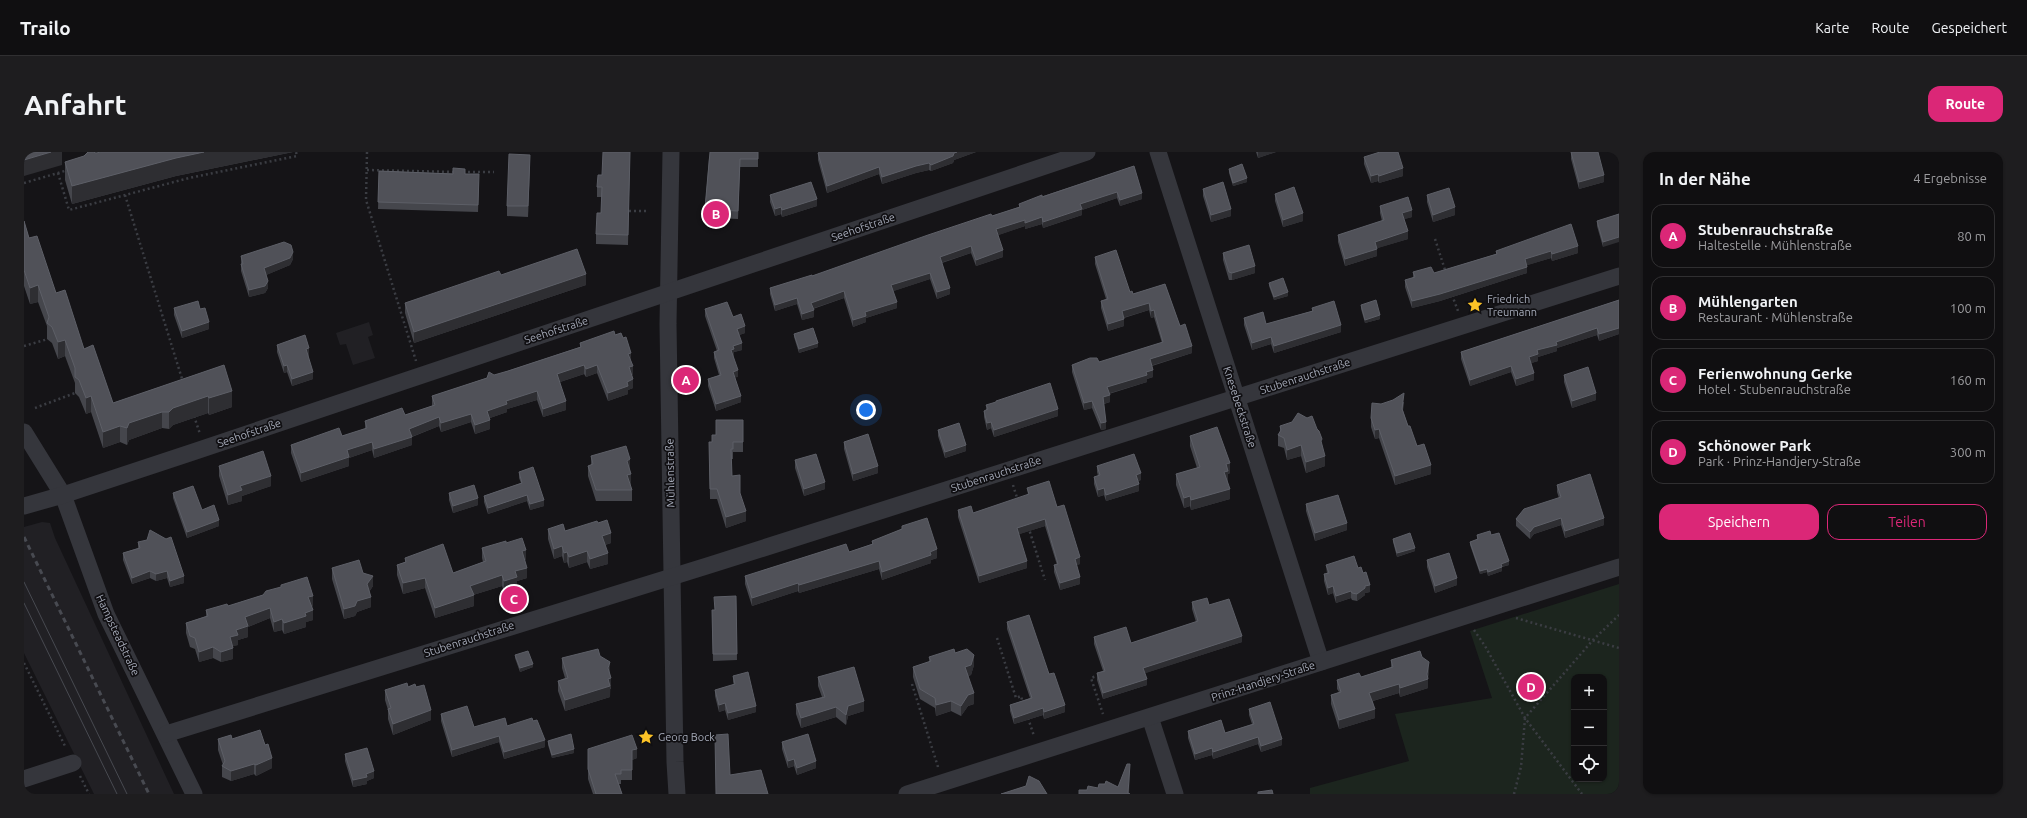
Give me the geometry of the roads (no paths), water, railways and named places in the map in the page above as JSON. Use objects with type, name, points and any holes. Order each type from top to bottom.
[{"type":"street","name":"Mühlenstraße","points":[[671,152],[668,293],[675,762],[678,794]]},
{"type":"street","name":"Seehofstraße","points":[[27,505],[63,495],[1087,152]]},
{"type":"street","name":"Knesebeckstraße","points":[[1158,152],[1321,662]]},
{"type":"street","name":"Stubenrauchstraße","points":[[166,734],[672,576],[1619,276]]},
{"type":"street","name":"Hampsteadstraße","points":[[24,432],[63,495],[106,614],[194,794]]},
{"type":"street","name":"Prinz-Handjery-Straße","points":[[907,794],[1619,567]]},
{"type":"street","points":[[1150,717],[1175,794]]},
{"type":"street","points":[[24,779],[73,763]]},
{"type":"tram line","points":[[24,582],[127,794]]},
{"type":"tram line","points":[[24,603],[117,794]]},
{"type":"railway","points":[[24,537],[149,794]]},
{"type":"place","name":"Mühlengarten","points":[[716,214]]},
{"type":"place","name":"Friedrich Treumann","points":[[1475,305]]},
{"type":"place","name":"Stubenrauchstraße","points":[[686,380]]},
{"type":"place","name":"Ferienwohnung Gerke","points":[[514,599]]},
{"type":"place","name":"Schönower Park","points":[[1531,687]]},
{"type":"place","name":"Georg Bock","points":[[646,737]]}]
